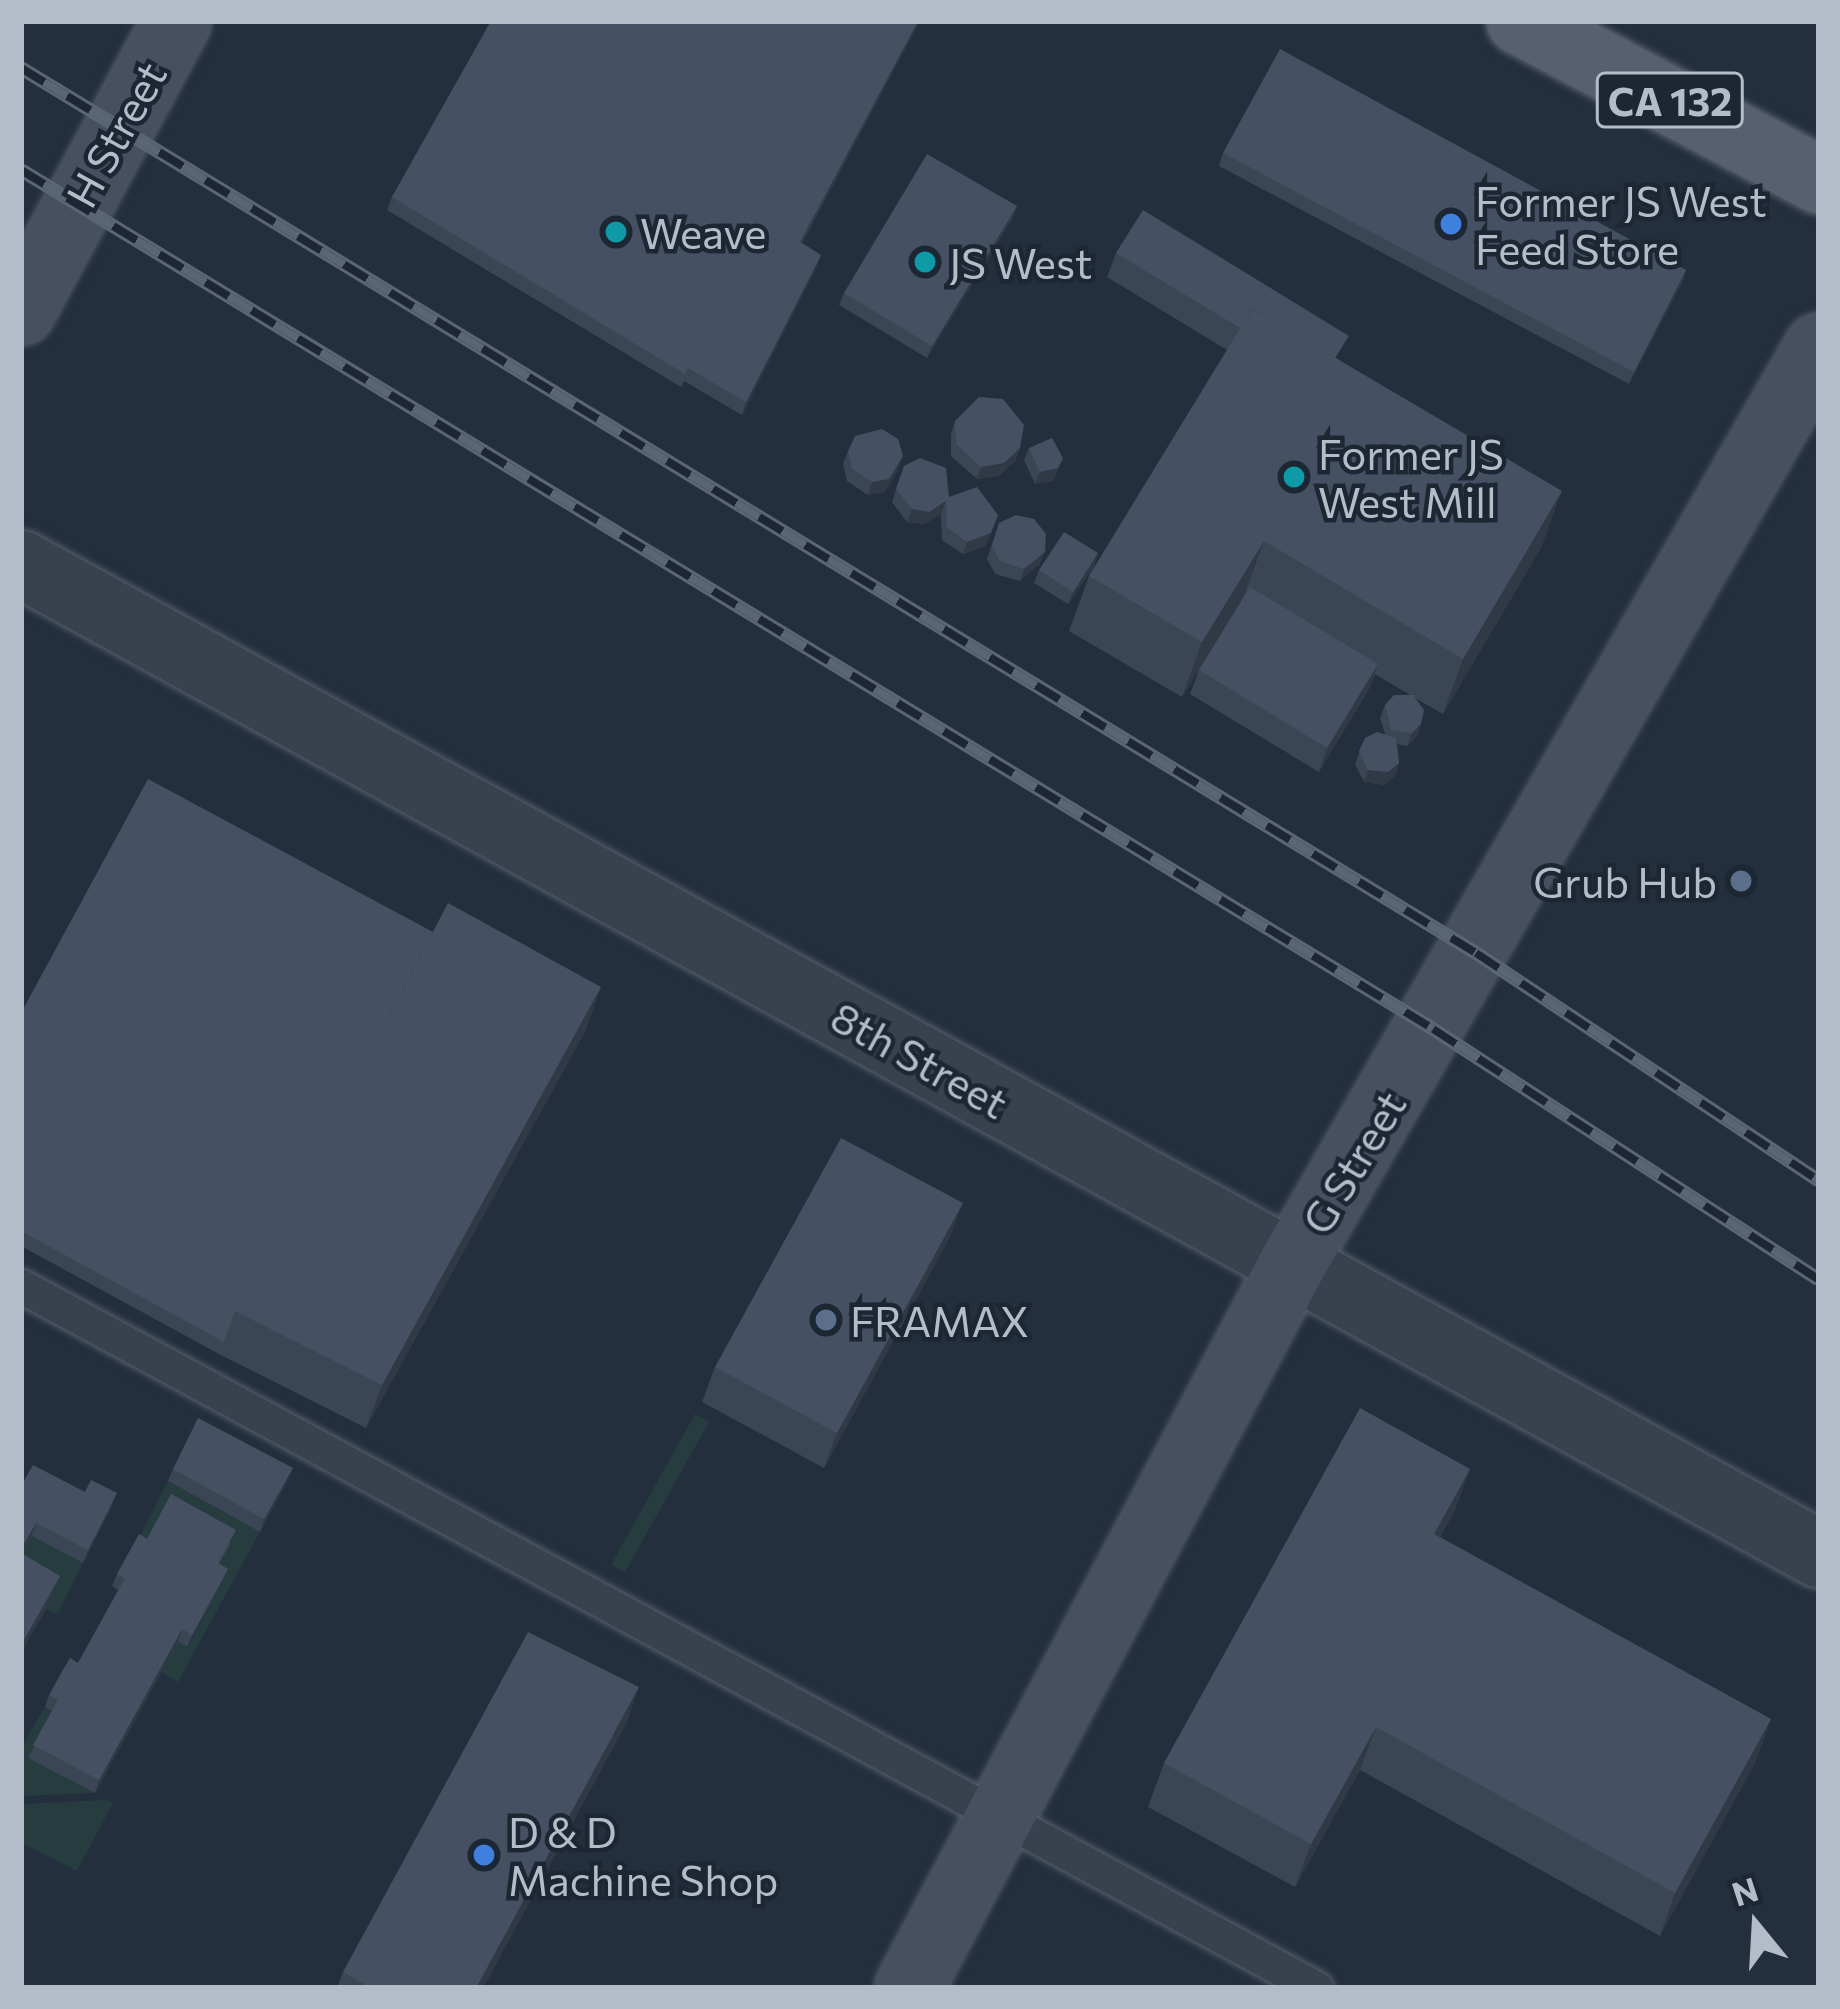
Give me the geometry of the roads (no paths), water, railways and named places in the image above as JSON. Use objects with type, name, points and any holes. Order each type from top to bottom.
[{"type":"main road","name":"H Street","points":[[21,311],[177,21]]},
{"type":"main road","name":"CA 132","points":[[1520,21],[1819,180]]},
{"type":"main road","name":"G Street","points":[[909,1988],[1293,1263],[1819,347]]},
{"type":"street","name":"8th Street","points":[[21,565],[1819,1554]]},
{"type":"lane","points":[[21,1286],[1316,1988]]},
{"type":"railway","points":[[21,68],[1476,953],[1819,1181]]},
{"type":"railway","points":[[21,170],[1433,1029],[1819,1280]]},
{"type":"place","name":"Former JS West Feed Store","points":[[1451,224]]},
{"type":"place","name":"Weave","points":[[616,232]]},
{"type":"place","name":"JS West","points":[[925,262]]},
{"type":"place","name":"Former JS West Mill","points":[[1294,477]]},
{"type":"place","name":"Grub Hub","points":[[1741,881]]},
{"type":"place","name":"FRAMAX","points":[[826,1320]]},
{"type":"place","name":"D & D Machine Shop","points":[[484,1855]]}]
